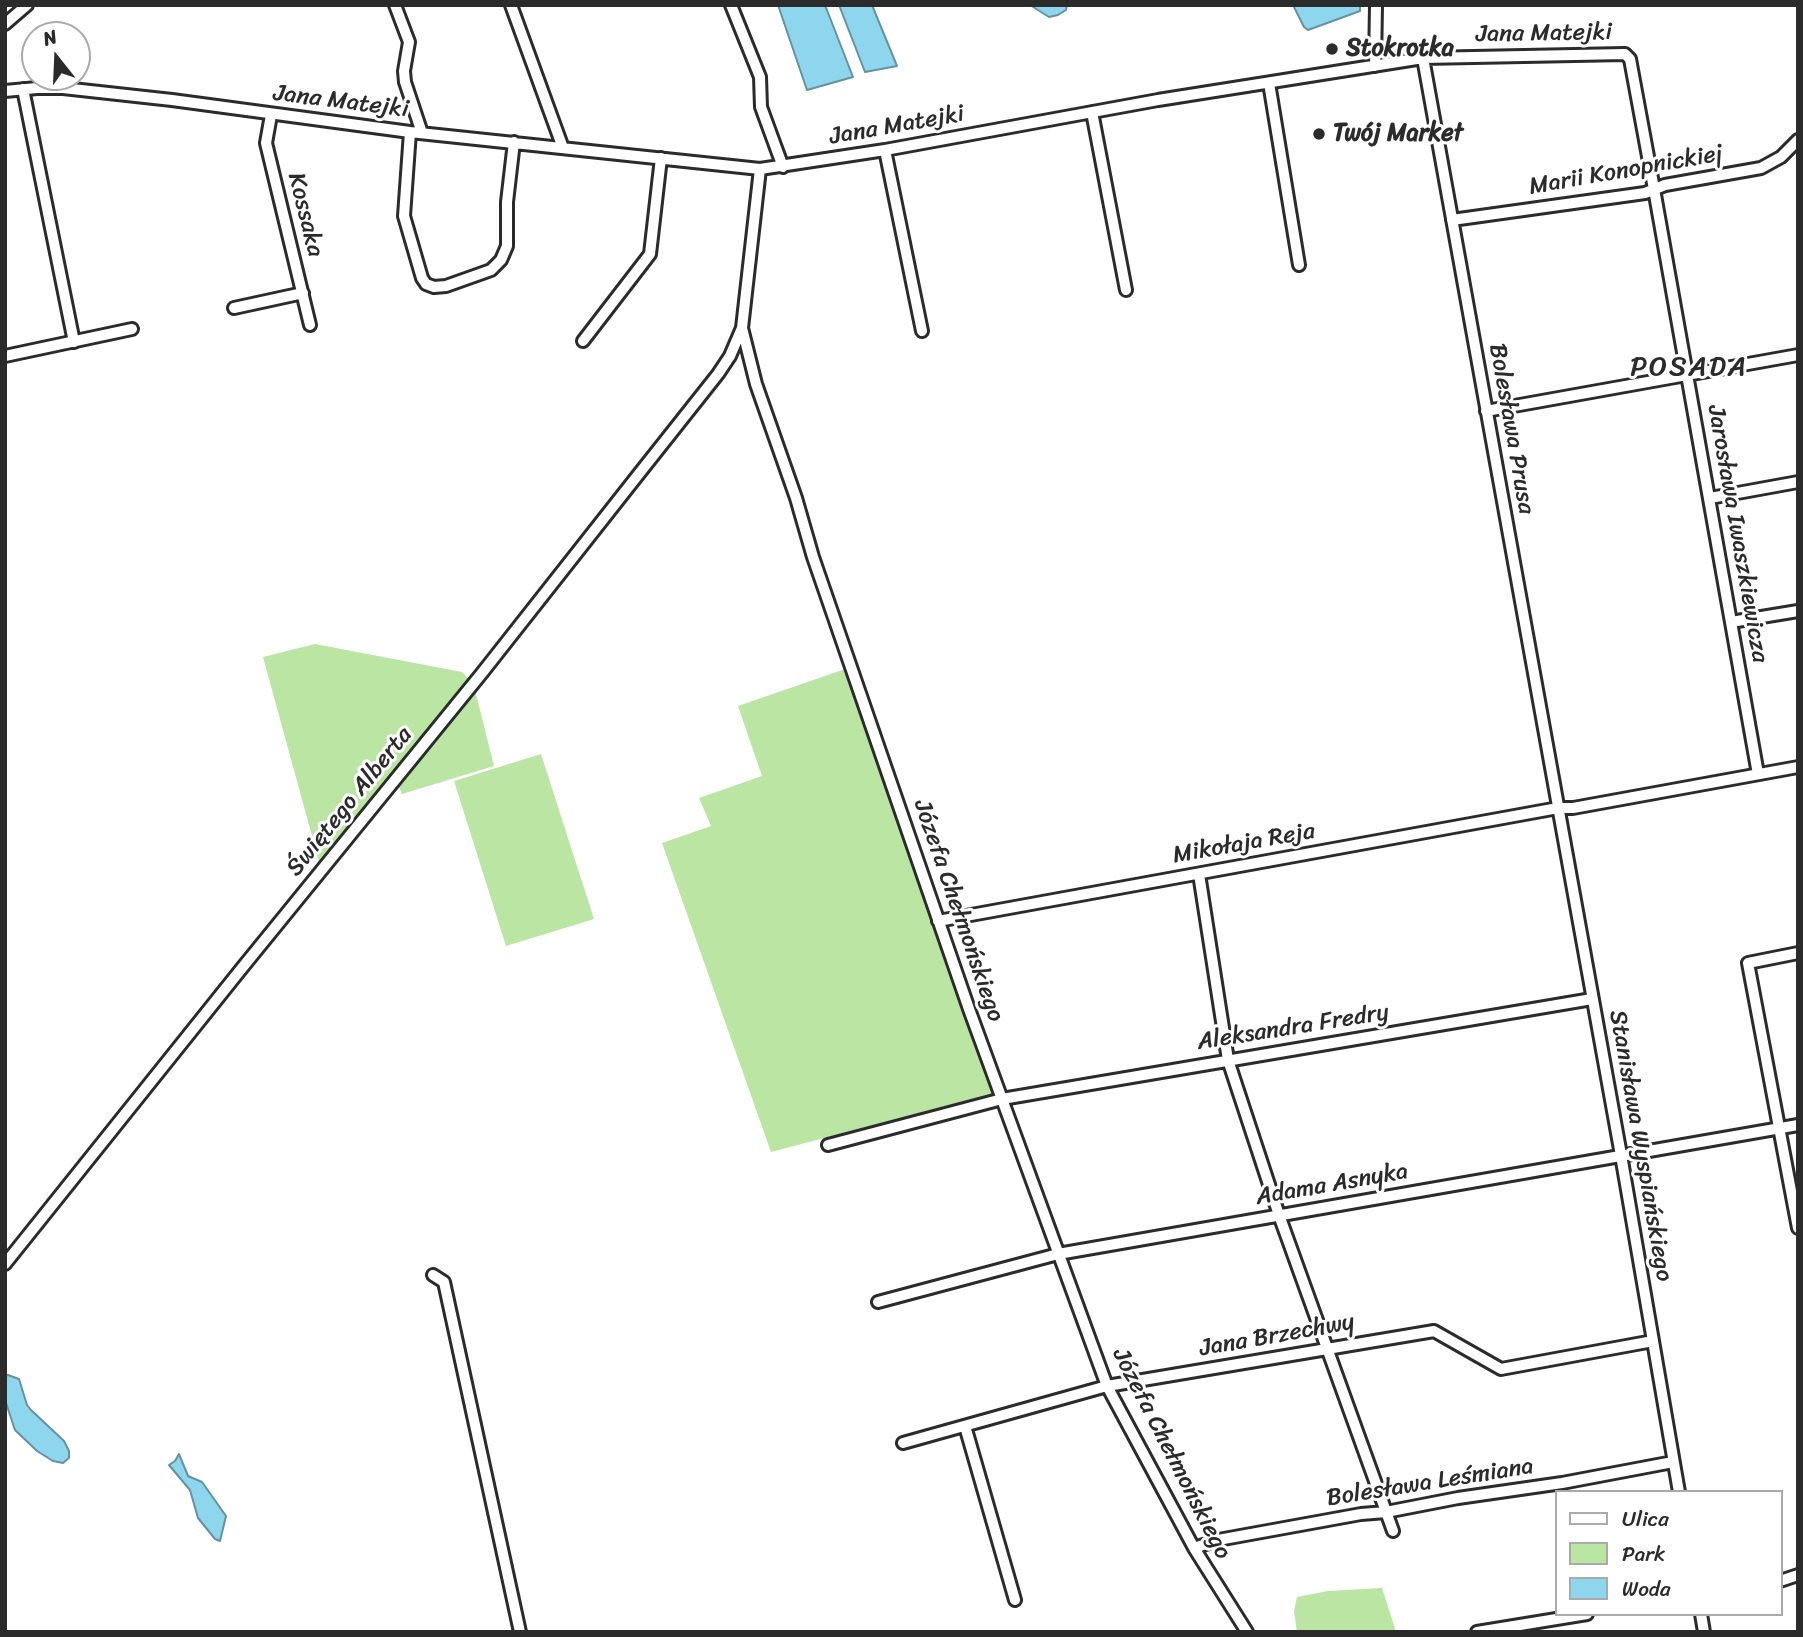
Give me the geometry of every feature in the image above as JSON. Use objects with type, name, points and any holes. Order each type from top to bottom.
[{"type":"street","points":[[5,24],[27,5]]},
{"type":"street","points":[[395,5],[409,42],[405,82],[422,133]]},
{"type":"street","points":[[511,5],[563,148]]},
{"type":"street","points":[[731,5],[760,77],[761,107],[783,167]]},
{"type":"street","points":[[1376,5],[1376,66]]},
{"type":"street","name":"Jana Matejki","points":[[90,91],[410,132],[761,169],[1423,58],[1606,53],[1627,55]]},
{"type":"street","name":"Jarosława Iwaszkiewicza","points":[[1627,55],[1654,189],[1758,774]]},
{"type":"street","name":"Bolesława Prusa","points":[[1423,58],[1558,808]]},
{"type":"street","points":[[1269,83],[1299,265]]},
{"type":"street","points":[[23,91],[74,342]]},
{"type":"street","points":[[1092,112],[1126,290]]},
{"type":"street","name":"Kossaka","points":[[271,115],[266,144],[310,325]]},
{"type":"street","points":[[410,132],[404,216],[422,278],[426,284],[435,287],[446,286],[491,270],[501,260],[507,246],[507,202],[514,142]]},
{"type":"street","name":"Marii Konopnickiej","points":[[1452,220],[1645,193],[1761,168],[1781,157],[1798,140]]},
{"type":"street","points":[[885,150],[922,331]]},
{"type":"street","points":[[583,341],[650,254],[661,158]]},
{"type":"street","name":"Józefa Chełmońskiego","points":[[761,169],[742,328],[752,369],[813,557],[1002,1099],[1107,1386],[1194,1548],[1247,1632]]},
{"type":"street","points":[[234,308],[303,293]]},
{"type":"street","name":"Świętego Alberta","points":[[5,1264],[482,673],[724,365],[742,328]]},
{"type":"street","points":[[5,356],[132,330]]},
{"type":"street","points":[[1486,411],[1798,355]]},
{"type":"street","points":[[724,365],[739,362],[752,369]]},
{"type":"street","points":[[1710,498],[1798,482]]},
{"type":"street","points":[[1731,622],[1798,611]]},
{"type":"street","name":"Mikołaja Reja","points":[[939,921],[1798,767]]},
{"type":"street","name":"Stanisława Wyspiańskiego","points":[[1558,808],[1679,1490]]},
{"type":"street","points":[[1199,873],[1228,1060],[1279,1215],[1393,1531]]},
{"type":"street","points":[[1798,953],[1748,963],[1798,1228]]},
{"type":"street","name":"Aleksandra Fredry","points":[[828,1145],[1002,1099],[1592,999]]},
{"type":"street","name":"Adama Asnyka","points":[[878,1302],[1058,1254],[1798,1125]]},
{"type":"street","points":[[433,1275],[444,1282],[520,1632]]},
{"type":"street","name":"Jana Brzechwy","points":[[903,1443],[1107,1386],[1434,1331],[1501,1369],[1653,1341]]},
{"type":"street","points":[[965,1426],[1015,1600]]},
{"type":"street","name":"Bolesława Leśmiana","points":[[1194,1548],[1218,1540],[1361,1514],[1562,1483],[1673,1462]]},
{"type":"street","points":[[1477,1632],[1575,1616]]},
{"type":"green space","points":[[315,644],[462,672],[470,680],[320,865],[263,657]]},
{"type":"green space","points":[[848,668],[995,1093],[771,1152],[662,843],[711,826],[699,798],[762,776],[738,706]]},
{"type":"green space","points":[[475,690],[494,766],[402,794],[399,787]]},
{"type":"green space","points":[[541,754],[594,919],[506,946],[454,781]]},
{"type":"green space","points":[[1382,1588],[1396,1632],[1297,1632],[1294,1611],[1297,1597],[1328,1591]]},
{"type":"water","points":[[778,5],[825,5],[853,77],[807,90]]},
{"type":"water","points":[[839,5],[872,5],[897,66],[865,72]]},
{"type":"water","points":[[1030,5],[1067,5],[1066,10],[1049,17]]},
{"type":"water","points":[[1293,5],[1360,5],[1360,11],[1308,30]]},
{"type":"water","points":[[5,1376],[19,1379],[27,1405],[64,1441],[69,1458],[63,1463],[53,1461],[37,1451],[15,1430],[5,1400]]},
{"type":"water","points":[[179,1454],[188,1476],[202,1482],[226,1516],[220,1541],[215,1539],[198,1518],[190,1490],[169,1465]]},
{"type":"place","name":"Stokrotka","points":[[1332,49]]},
{"type":"place","name":"Twój Market","points":[[1319,134]]},
{"type":"district","name":"POSADA","points":[[1689,368]]}]
